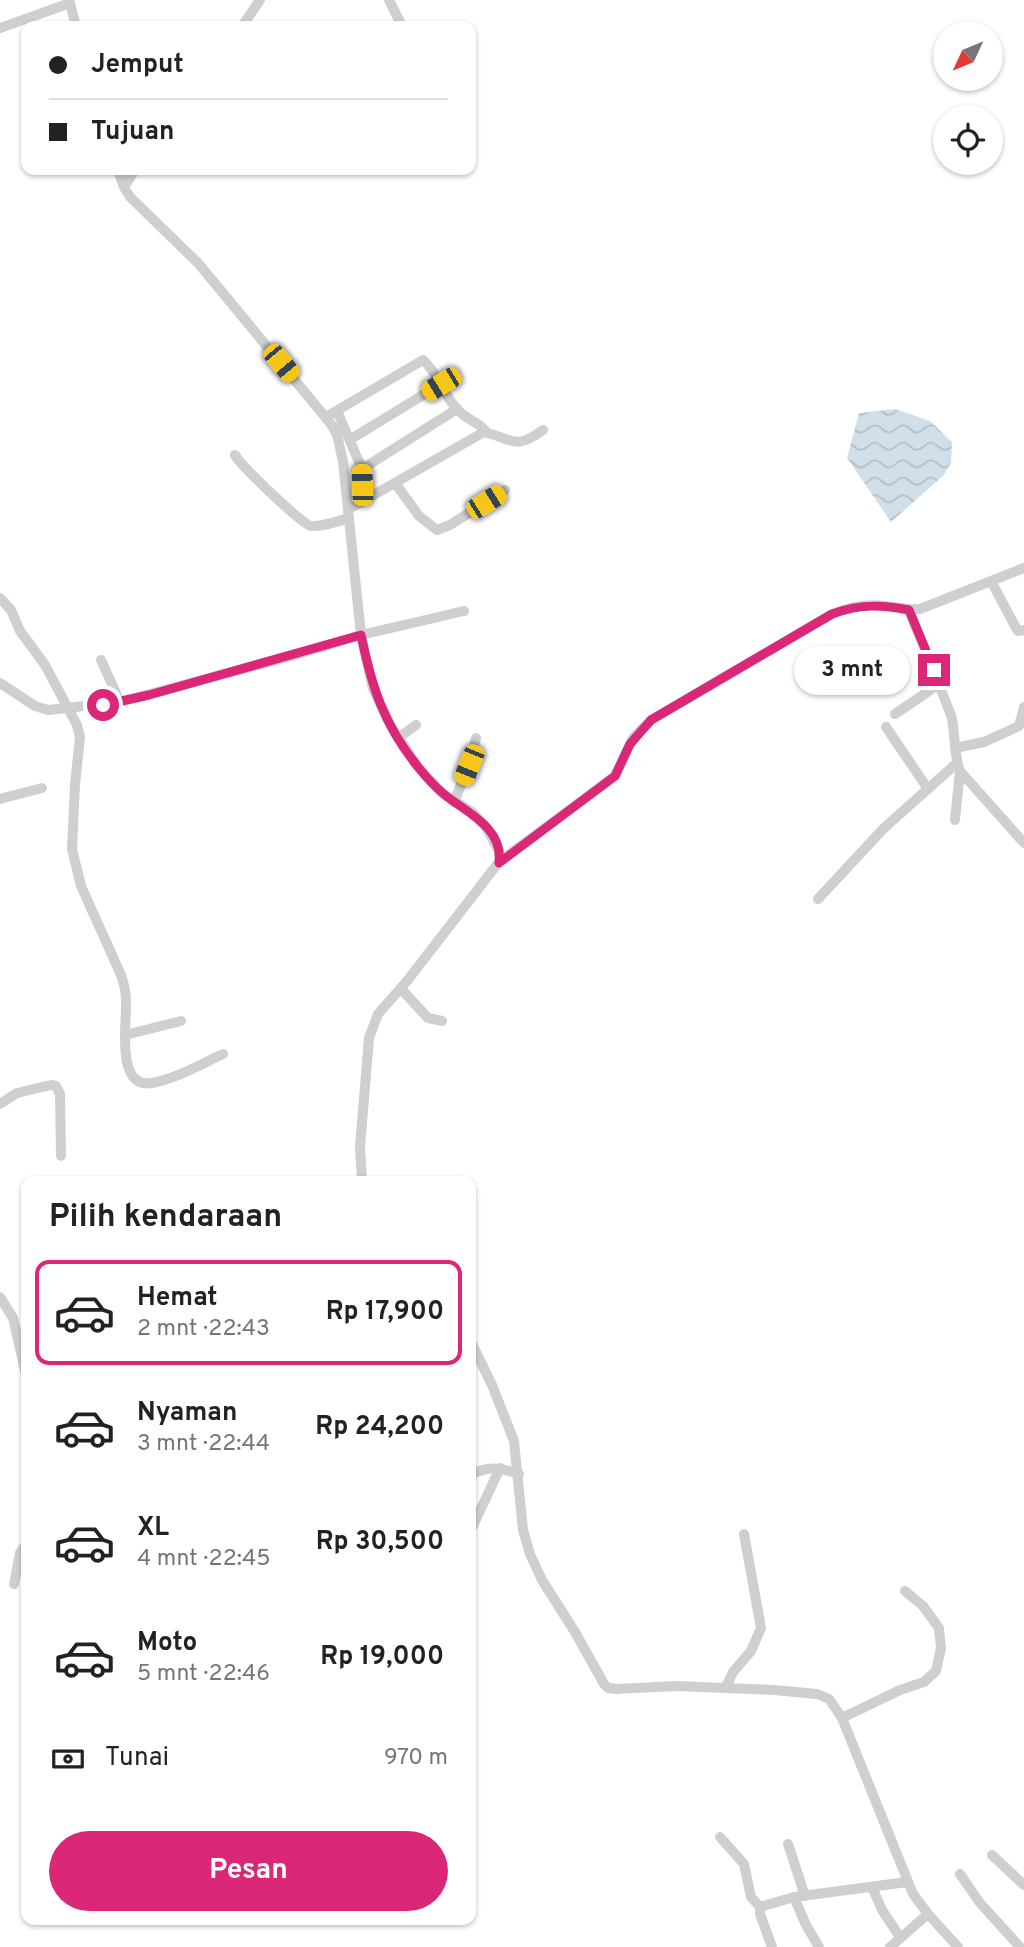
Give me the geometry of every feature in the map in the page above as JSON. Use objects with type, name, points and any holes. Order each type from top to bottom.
[{"type":"street","points":[[245,21],[260,0]]},
{"type":"street","points":[[389,0],[400,21]]},
{"type":"street","points":[[0,27],[69,2],[75,21]]},
{"type":"street","points":[[120,175],[124,187],[138,205],[198,263],[326,418],[337,435],[341,447],[349,513],[361,635],[373,689],[381,709],[419,768],[454,802],[472,812],[485,825],[499,851],[499,863]]},
{"type":"street","points":[[124,187],[132,175]]},
{"type":"street","points":[[326,418],[420,360],[426,363],[457,410],[479,424],[487,433]]},
{"type":"street","points":[[351,439],[441,384]]},
{"type":"street","points":[[362,469],[457,410]]},
{"type":"street","points":[[337,411],[362,469],[363,501]]},
{"type":"street","points":[[235,455],[251,474],[303,523],[315,526],[349,513],[363,501],[477,435],[487,433],[519,443],[544,430]]},
{"type":"street","points":[[395,483],[419,516],[437,530],[450,525],[505,490]]},
{"type":"street","points":[[362,1176],[360,1147],[370,1033],[378,1014],[401,989],[499,863],[615,776],[630,744],[651,720],[848,607],[871,605],[909,610],[927,607],[1024,568]]},
{"type":"street","points":[[991,581],[1018,631],[1024,630]]},
{"type":"street","points":[[0,598],[11,610],[20,631],[45,665],[69,709],[80,737],[72,816],[72,849],[81,886],[123,981],[128,1069],[145,1083],[158,1081],[223,1054]]},
{"type":"street","points":[[909,610],[955,728],[958,767],[955,820]]},
{"type":"street","points":[[0,683],[35,706],[48,710],[120,702],[361,635],[464,611]]},
{"type":"street","points":[[101,660],[120,702]]},
{"type":"street","points":[[895,714],[939,684]]},
{"type":"street","points":[[955,748],[984,742],[1021,724],[1024,707]]},
{"type":"street","points":[[398,738],[416,725]]},
{"type":"street","points":[[886,727],[928,789]]},
{"type":"street","points":[[454,802],[469,765],[476,737]]},
{"type":"street","points":[[818,899],[884,828],[928,789],[958,767]]},
{"type":"street","points":[[958,767],[1024,842]]},
{"type":"street","points":[[0,799],[42,788]]},
{"type":"street","points":[[401,989],[428,1018],[442,1021]]},
{"type":"street","points":[[125,1035],[181,1021]]},
{"type":"street","points":[[0,1104],[17,1093],[51,1084],[55,1086],[60,1094],[61,1156]]},
{"type":"street","points":[[0,1297],[13,1318],[21,1353]]},
{"type":"street","points":[[476,1353],[514,1441],[523,1530],[530,1554],[542,1580],[605,1686],[616,1689],[665,1686],[726,1687],[817,1694],[829,1699],[842,1718],[907,1882],[928,1914],[958,1947]]},
{"type":"street","points":[[476,1472],[485,1468],[500,1468],[519,1474]]},
{"type":"street","points":[[476,1519],[500,1468]]},
{"type":"street","points":[[726,1687],[733,1672],[751,1651],[761,1628],[744,1534]]},
{"type":"street","points":[[14,1584],[21,1561]]},
{"type":"street","points":[[842,1718],[900,1690],[924,1682],[936,1671],[941,1648],[939,1628],[923,1606],[905,1591]]},
{"type":"street","points":[[720,1838],[744,1864],[751,1897],[760,1907],[772,1947]]},
{"type":"street","points":[[788,1844],[809,1932],[819,1947]]},
{"type":"street","points":[[992,1854],[1024,1885]]},
{"type":"street","points":[[960,1874],[980,1903],[1020,1947]]},
{"type":"street","points":[[760,1907],[799,1896],[907,1882]]},
{"type":"street","points":[[872,1887],[882,1910],[900,1937]]},
{"type":"street","points":[[890,1947],[928,1914]]},
{"type":"water","points":[[895,409],[930,421],[952,442],[951,463],[944,475],[891,522],[847,458],[859,413]]},
{"type":"route","points":[[103,705],[149,695],[361,635],[373,689],[392,728],[419,768],[442,793],[472,812],[485,825],[499,851],[499,863],[615,776],[633,738],[651,720],[832,614],[848,607],[871,605],[909,610],[934,670]]}]
